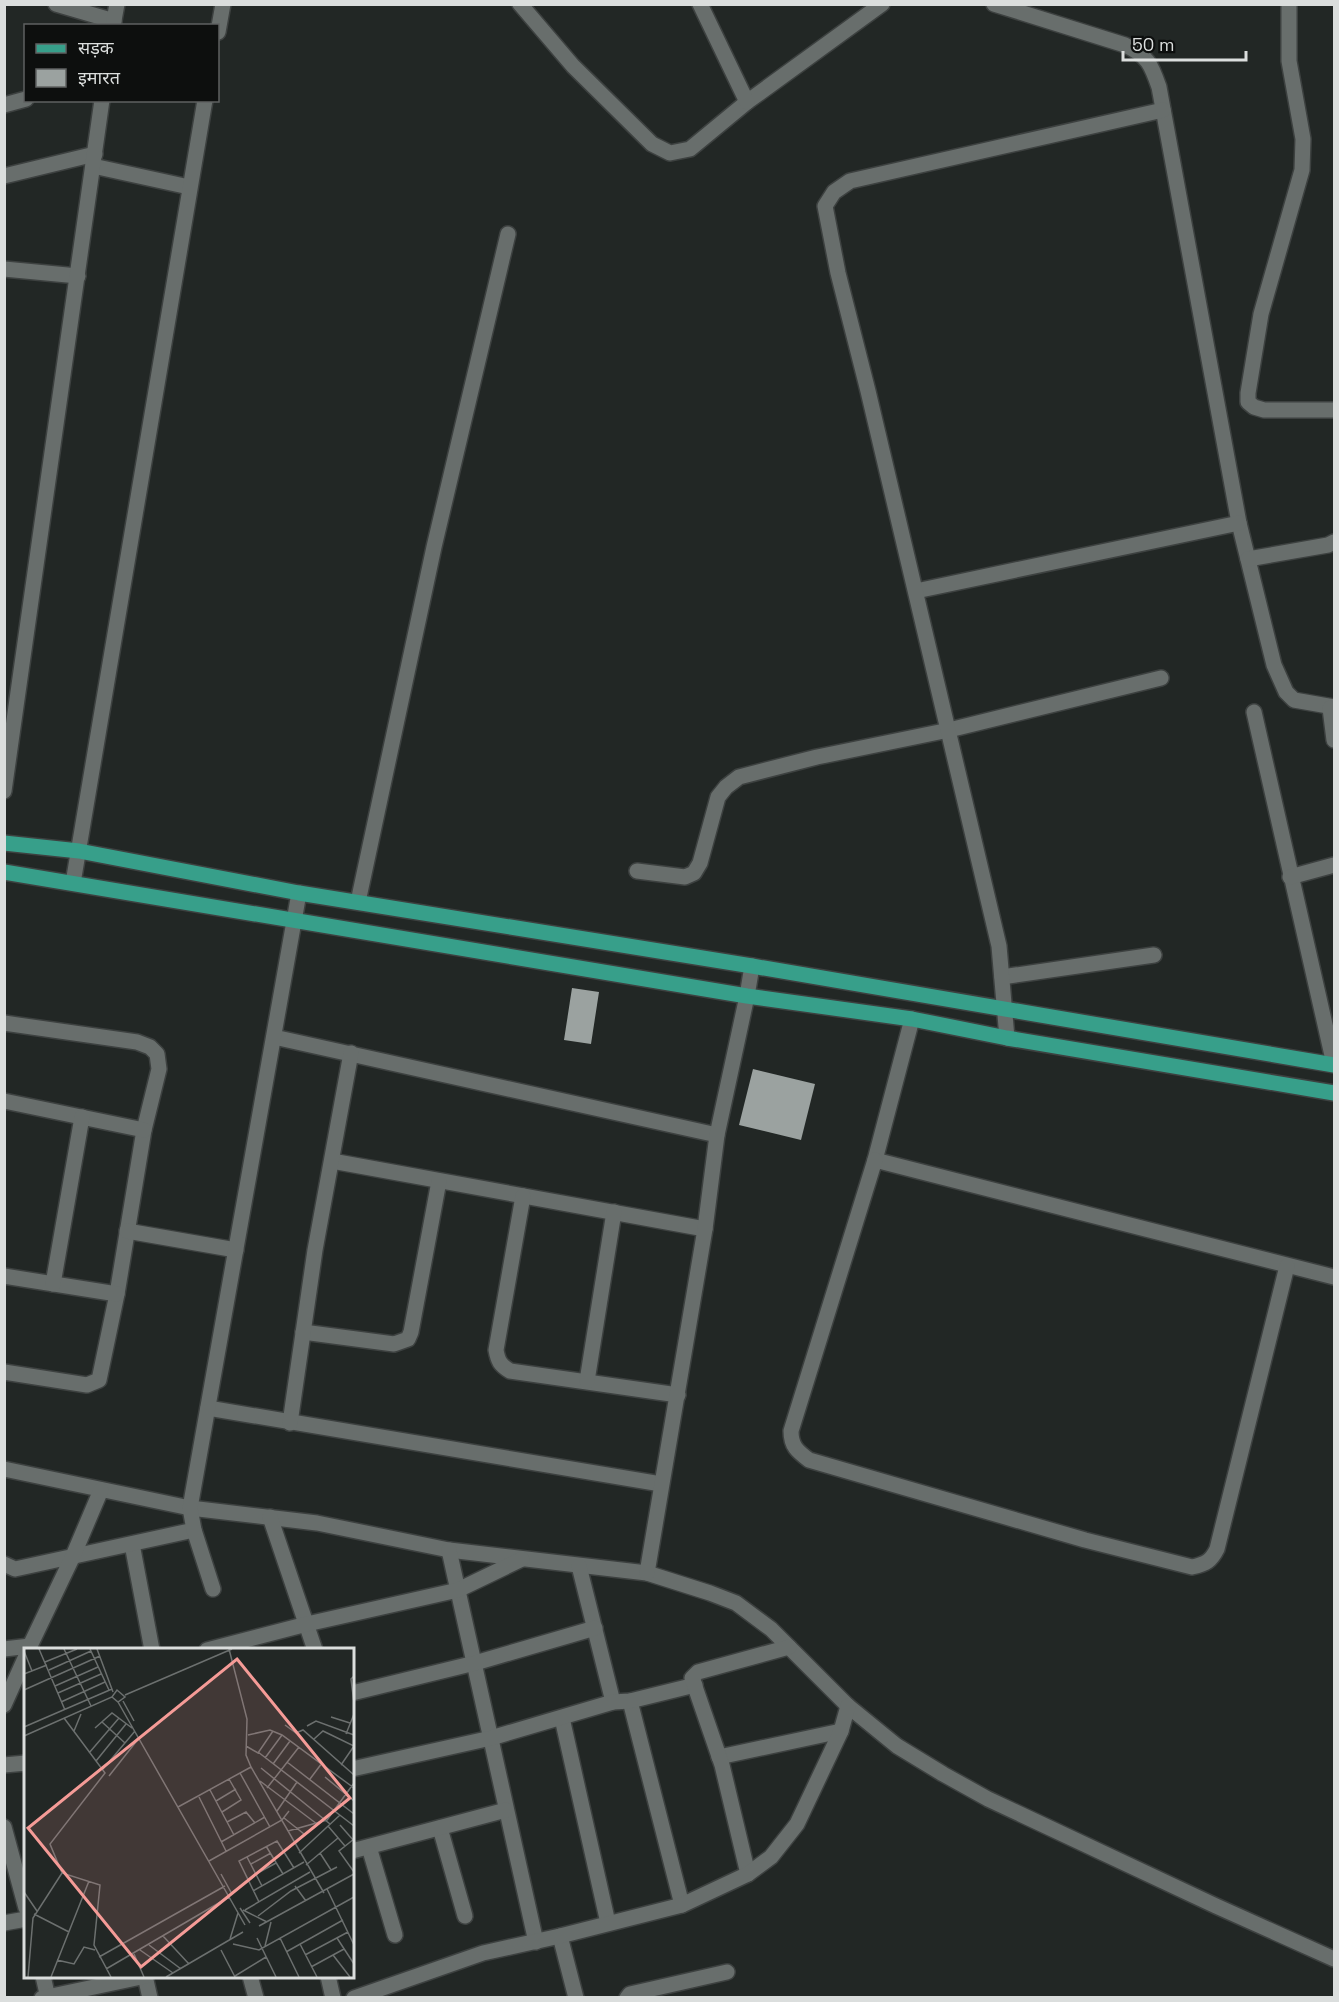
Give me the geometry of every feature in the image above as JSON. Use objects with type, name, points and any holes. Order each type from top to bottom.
[{"type":"main road","points":[[4,843],[79,851],[299,893],[1335,1064]]},
{"type":"main road","points":[[4,872],[747,996],[912,1019],[1007,1038],[1335,1093]]},
{"type":"main road","points":[[1216,1074],[1220,1046]]},
{"type":"street","points":[[56,4],[114,23],[117,4]]},
{"type":"street","points":[[219,26],[223,4]]},
{"type":"street","points":[[520,4],[573,66],[652,144],[670,153],[690,149],[747,102],[882,4]]},
{"type":"street","points":[[700,4],[747,102]]},
{"type":"street","points":[[994,4],[1125,45],[1140,51],[1151,63],[1159,87],[1239,523],[1274,665],[1286,692],[1294,700],[1332,708],[1335,740]]},
{"type":"street","points":[[1289,4],[1289,61],[1303,139],[1302,170],[1261,314],[1248,402],[1264,410],[1335,410]]},
{"type":"street","points":[[4,105],[24,100]]},
{"type":"street","points":[[4,791],[102,102]]},
{"type":"street","points":[[73,883],[205,102]]},
{"type":"street","points":[[1007,1038],[999,946],[916,591],[838,273],[825,206],[834,192],[850,181],[1163,110]]},
{"type":"street","points":[[4,176],[94,160],[189,187]]},
{"type":"street","points":[[358,902],[432,558],[508,234]]},
{"type":"street","points":[[4,269],[78,276]]},
{"type":"street","points":[[916,591],[1239,523]]},
{"type":"street","points":[[1248,559],[1335,542]]},
{"type":"street","points":[[637,871],[685,877],[694,873],[700,863],[718,797],[726,787],[740,777],[818,757],[949,730],[1161,678]]},
{"type":"street","points":[[1254,712],[1290,877],[1335,1064]]},
{"type":"street","points":[[1290,877],[1335,865]]},
{"type":"street","points":[[213,1588],[194,1530],[190,1508],[299,893]]},
{"type":"street","points":[[1002,977],[1154,955]]},
{"type":"street","points":[[647,1573],[705,1229],[717,1135],[752,966]]},
{"type":"street","points":[[912,1019],[875,1160],[791,1431],[791,1442],[797,1451],[809,1460],[1085,1540],[1192,1567],[1203,1565],[1211,1560],[1217,1548],[1287,1266]]},
{"type":"street","points":[[4,1023],[137,1042],[150,1047],[157,1054],[159,1069],[144,1130],[117,1294],[99,1380],[87,1385],[4,1372]]},
{"type":"street","points":[[274,1037],[717,1135]]},
{"type":"street","points":[[290,1423],[303,1332],[351,1053]]},
{"type":"street","points":[[4,1101],[144,1130]]},
{"type":"street","points":[[53,1284],[82,1118]]},
{"type":"street","points":[[875,1160],[1335,1277]]},
{"type":"street","points":[[332,1161],[705,1229]]},
{"type":"street","points":[[303,1332],[394,1344],[408,1339],[418,1298],[439,1181]]},
{"type":"street","points":[[523,1196],[496,1350],[498,1361],[510,1371],[678,1395]]},
{"type":"street","points":[[587,1381],[614,1212]]},
{"type":"street","points":[[127,1231],[236,1250]]},
{"type":"street","points":[[4,1276],[117,1294]]},
{"type":"street","points":[[208,1408],[661,1484]]},
{"type":"street","points":[[4,1469],[190,1508],[317,1523],[449,1550],[647,1573],[736,1603],[771,1629],[848,1706],[897,1746],[943,1774],[988,1799],[1335,1959]]},
{"type":"street","points":[[29,1648],[73,1556],[101,1490]]},
{"type":"street","points":[[270,1517],[314,1648]]},
{"type":"street","points":[[4,1564],[15,1569],[194,1530]]},
{"type":"street","points":[[132,1544],[152,1648]]},
{"type":"street","points":[[449,1550],[536,1942]]},
{"type":"street","points":[[215,1648],[307,1624],[458,1590],[522,1559]]},
{"type":"street","points":[[579,1566],[613,1702]]},
{"type":"street","points":[[354,1693],[475,1663],[595,1628]]},
{"type":"street","points":[[748,1874],[719,1757],[692,1678],[698,1672],[789,1647]]},
{"type":"street","points":[[4,1649],[24,1650]]},
{"type":"street","points":[[13,1695],[24,1662]]},
{"type":"street","points":[[354,1769],[491,1738],[613,1702],[630,1701],[695,1685]]},
{"type":"street","points":[[630,1701],[682,1905]]},
{"type":"street","points":[[354,1998],[483,1953],[682,1905],[748,1874],[771,1857],[796,1824],[841,1731],[848,1706]]},
{"type":"street","points":[[562,1718],[608,1923]]},
{"type":"street","points":[[719,1757],[841,1731]]},
{"type":"street","points":[[4,1765],[24,1763]]},
{"type":"street","points":[[354,1851],[506,1810]]},
{"type":"street","points":[[4,1827],[14,1847],[24,1898]]},
{"type":"street","points":[[440,1828],[465,1916]]},
{"type":"street","points":[[369,1847],[395,1935]]},
{"type":"street","points":[[4,1923],[24,1918]]},
{"type":"street","points":[[560,1936],[576,1998]]},
{"type":"street","points":[[627,1998],[630,1994],[727,1972]]},
{"type":"street","points":[[43,1978],[46,1997],[140,1978]]},
{"type":"street","points":[[145,1978],[150,1998]]},
{"type":"street","points":[[250,1978],[256,1998]]},
{"type":"street","points":[[328,1978],[333,1998]]},
{"type":"building","points":[[572,988],[599,992],[591,1044],[564,1040]]},
{"type":"building","points":[[753,1069],[815,1084],[801,1140],[739,1125]]}]
